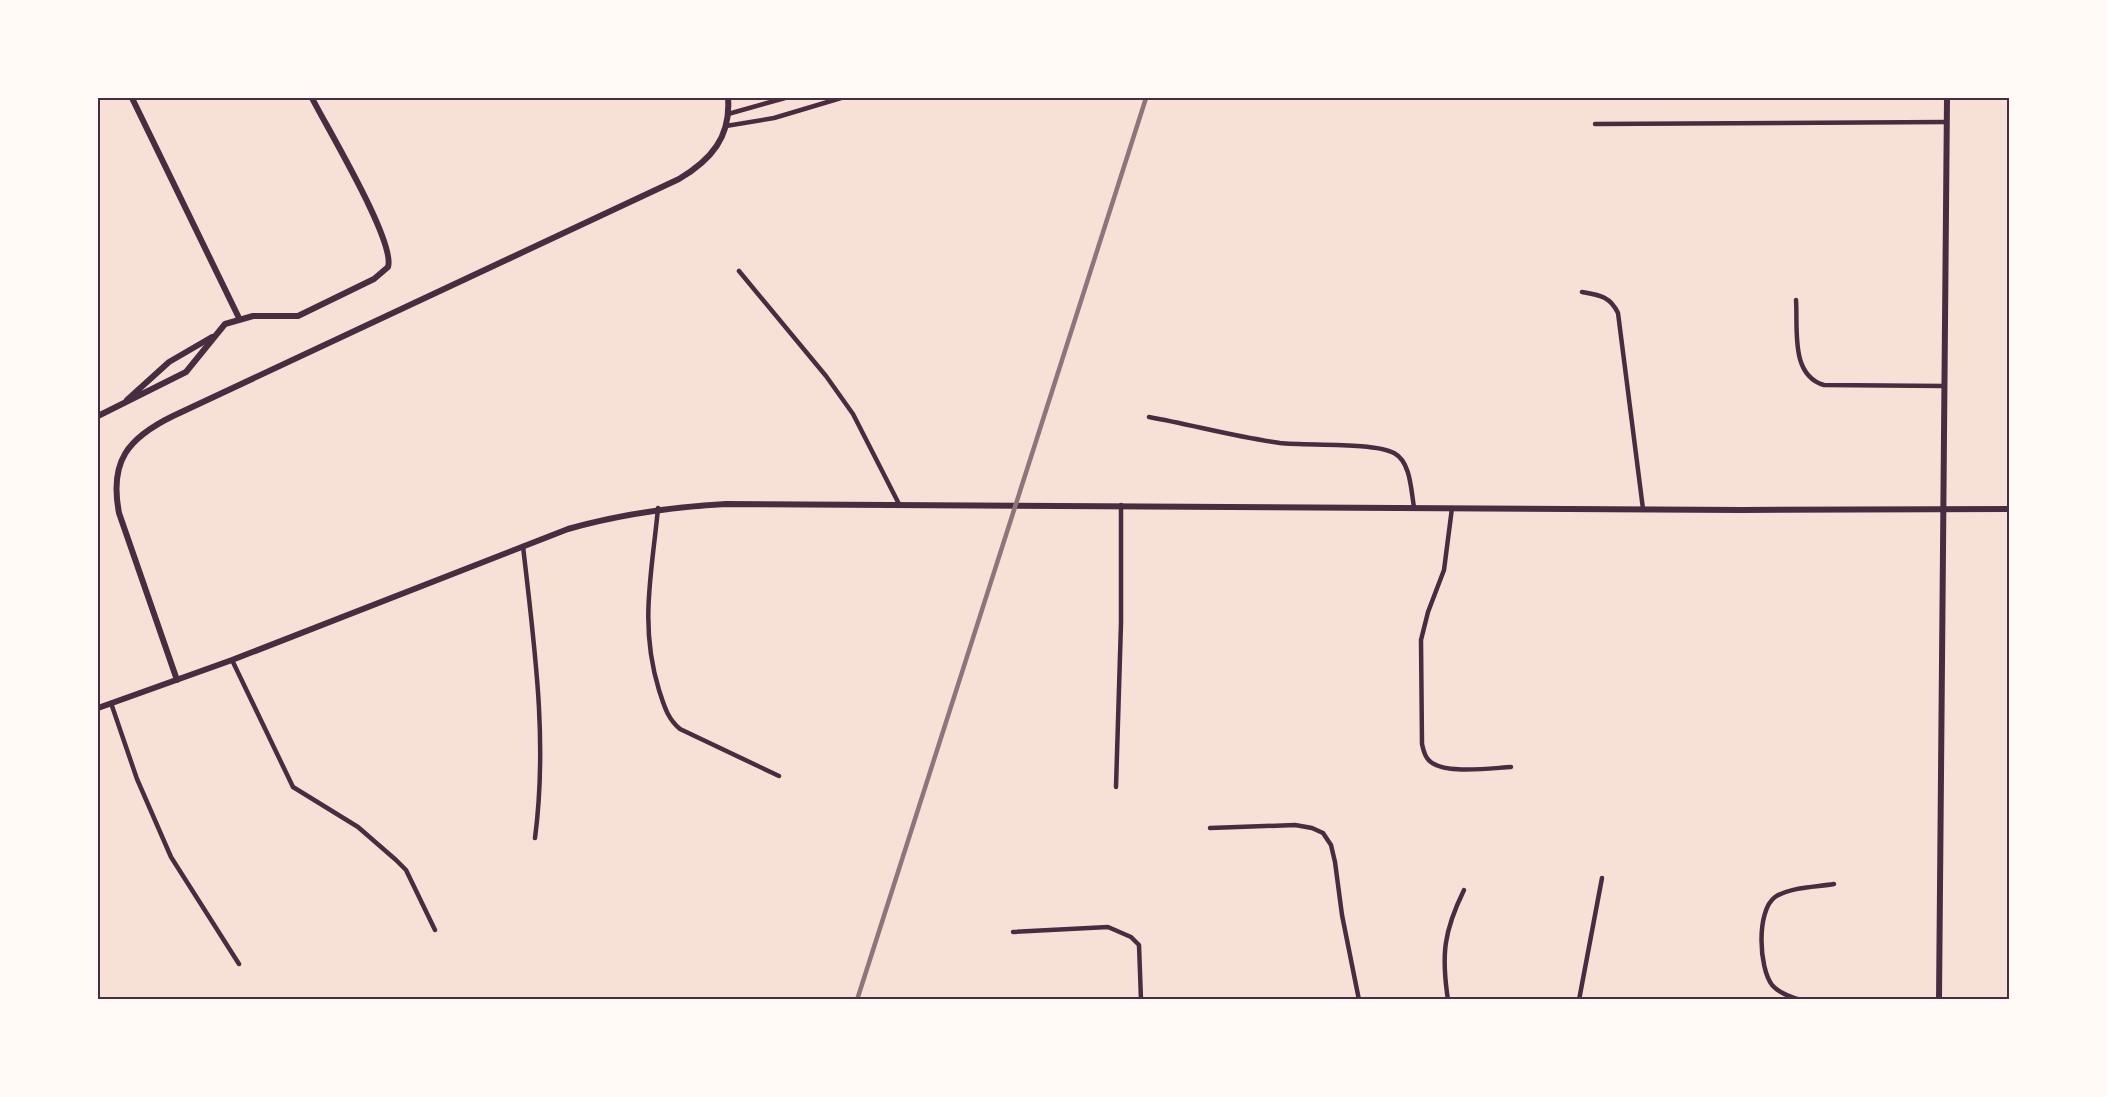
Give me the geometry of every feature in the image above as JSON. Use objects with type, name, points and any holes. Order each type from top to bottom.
[{"type":"street","points":[[132,98],[239,318]]},
{"type":"street","points":[[98,417],[186,372],[225,324],[239,318],[297,316],[375,279],[388,267],[389,258],[381,234],[343,153],[312,98]]},
{"type":"street","points":[[177,680],[120,513],[115,492],[119,467],[124,453],[132,443],[157,424],[173,416],[679,179],[709,156],[724,136],[728,98]]},
{"type":"street","points":[[1939,999],[1947,98]]},
{"type":"street","points":[[126,402],[169,362],[213,336]]},
{"type":"street","points":[[98,708],[232,660],[523,546],[609,517],[658,508],[726,504],[899,504],[2010,509]]},
{"type":"lane","points":[[728,114],[785,98]]},
{"type":"lane","points":[[726,126],[774,118],[841,98]]},
{"type":"lane","points":[[1595,124],[1947,122]]},
{"type":"lane","points":[[739,271],[826,376],[853,414],[899,504]]},
{"type":"lane","points":[[1582,292],[1604,296],[1613,303],[1618,313],[1643,509]]},
{"type":"lane","points":[[1796,300],[1800,361],[1804,373],[1812,381],[1824,385],[1944,386]]},
{"type":"lane","points":[[1149,417],[1278,442],[1376,448],[1394,452],[1402,460],[1408,472],[1414,507]]},
{"type":"lane","points":[[1116,787],[1121,623],[1121,505]]},
{"type":"lane","points":[[658,508],[648,606],[647,643],[665,710],[672,722],[680,729],[779,776]]},
{"type":"lane","points":[[1452,508],[1444,570],[1428,612],[1421,640],[1422,744],[1426,758],[1437,766],[1458,769],[1511,767]]},
{"type":"lane","points":[[523,546],[542,753],[541,791],[535,838]]},
{"type":"lane","points":[[232,660],[293,787],[358,827],[406,870],[435,930]]},
{"type":"lane","points":[[111,703],[137,779],[171,857],[239,964]]},
{"type":"lane","points":[[1210,828],[1295,825],[1312,828],[1323,834],[1331,845],[1333,854],[1359,999]]},
{"type":"lane","points":[[1579,999],[1602,878]]},
{"type":"lane","points":[[1801,999],[1782,993],[1772,985],[1766,973],[1762,926],[1766,909],[1774,898],[1789,891],[1834,884]]},
{"type":"lane","points":[[1448,999],[1443,960],[1445,938],[1450,918],[1464,890]]},
{"type":"lane","points":[[1013,932],[1108,927],[1121,931],[1138,945],[1141,999]]},
{"type":"railway","points":[[857,1000],[1146,98]]}]
